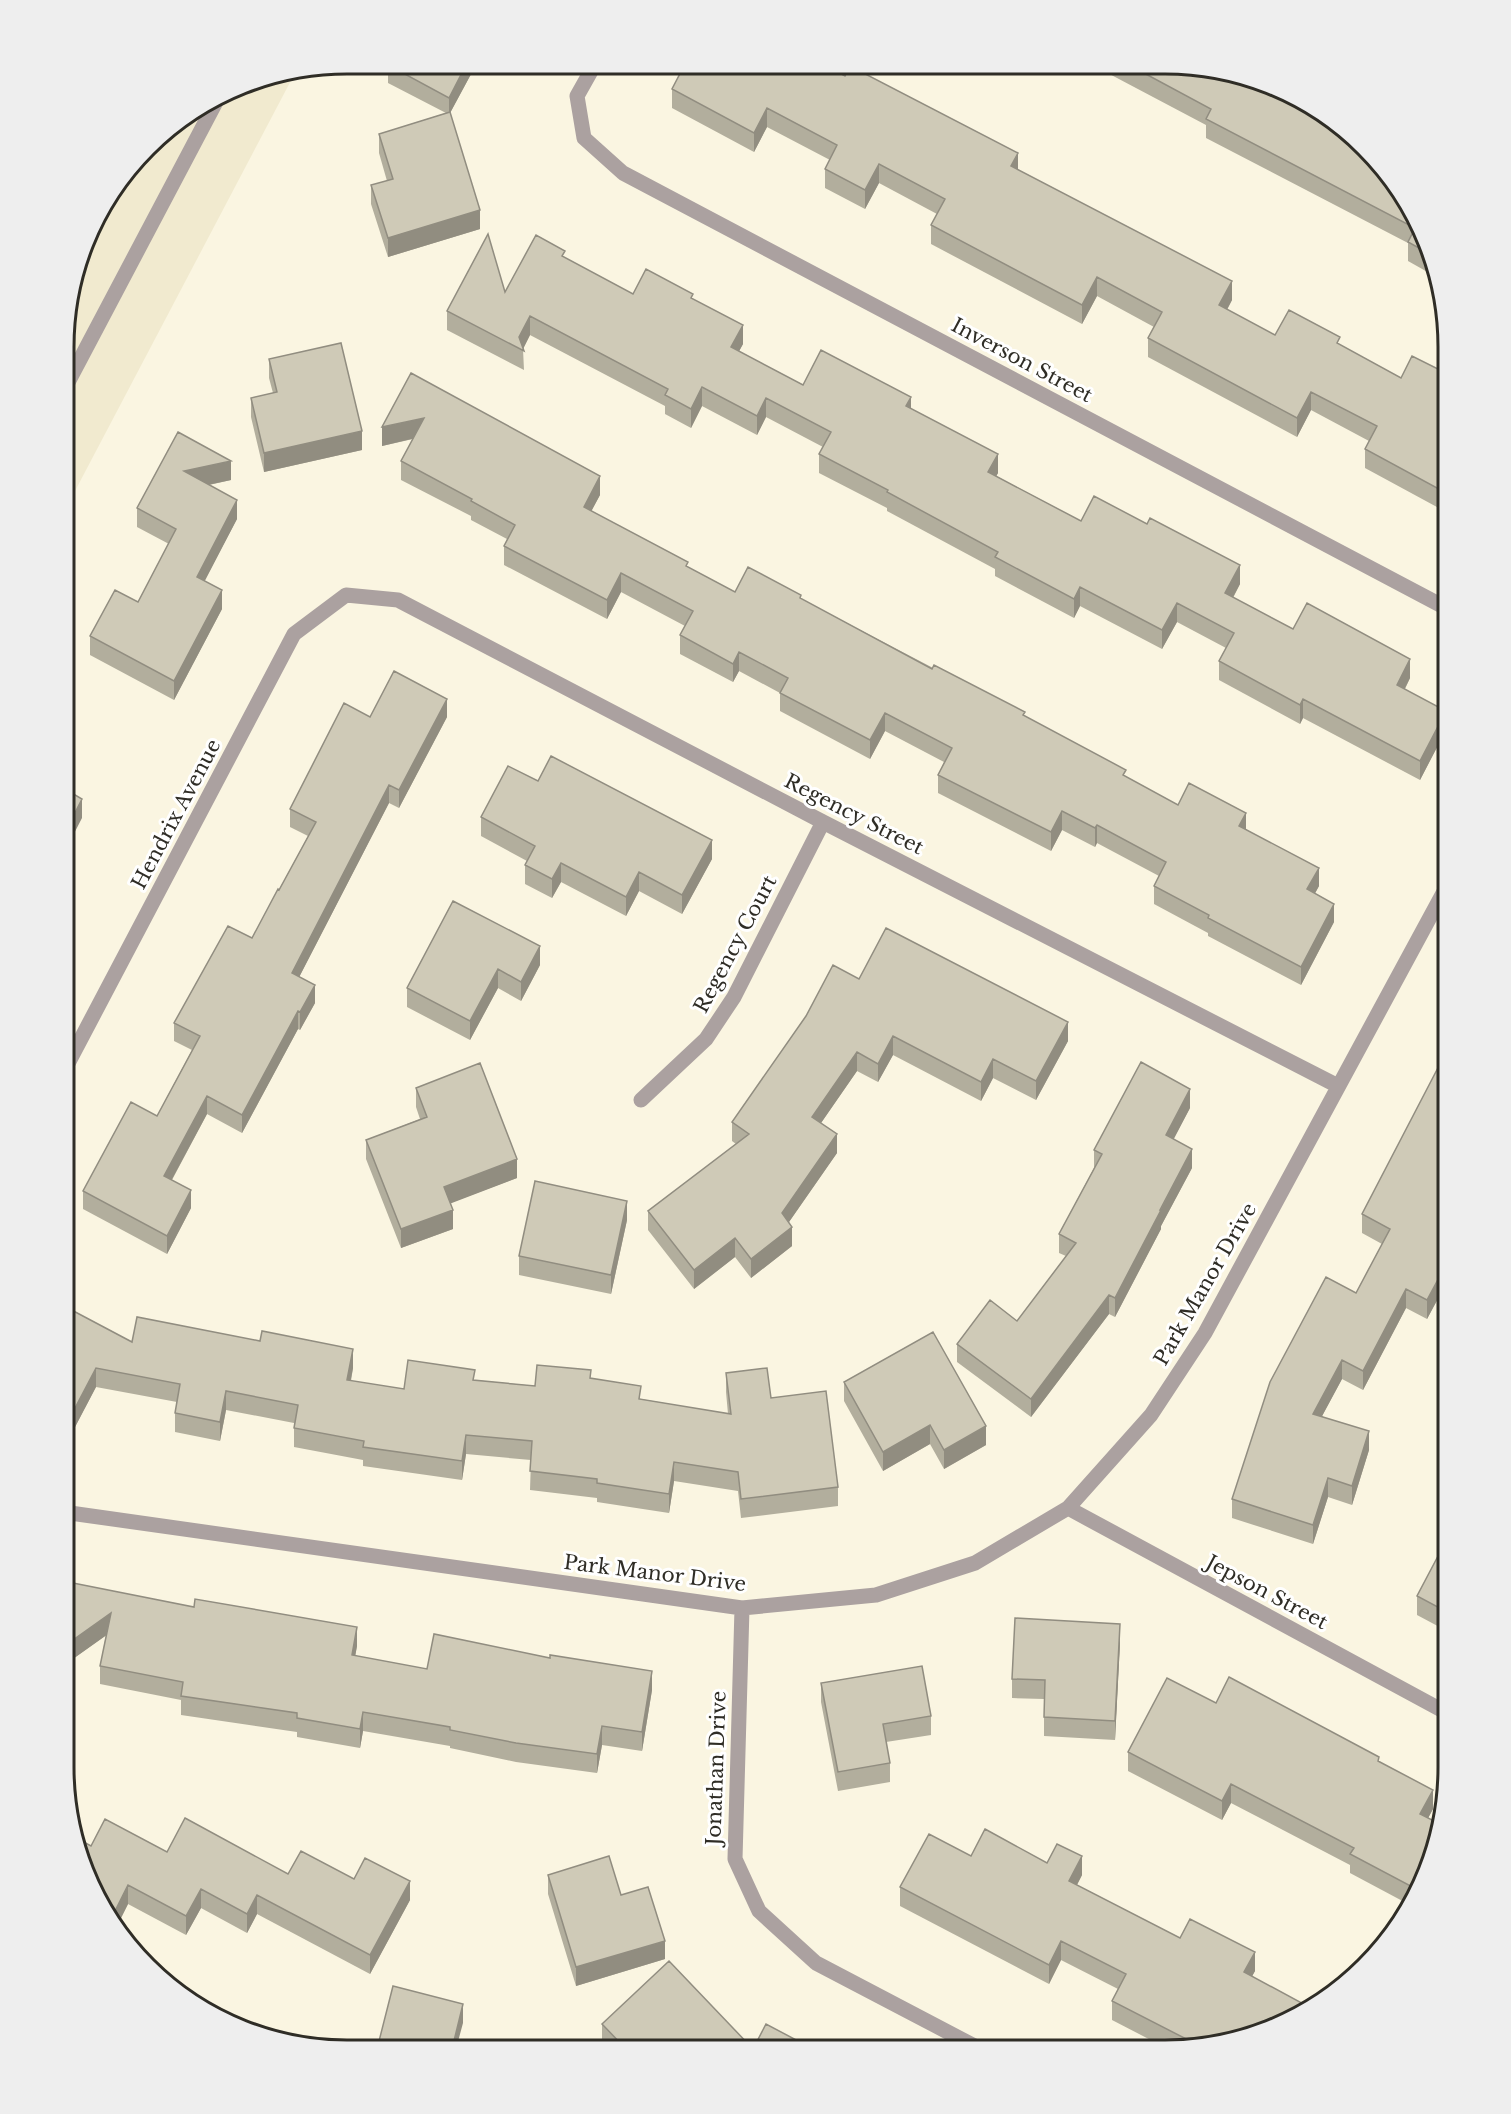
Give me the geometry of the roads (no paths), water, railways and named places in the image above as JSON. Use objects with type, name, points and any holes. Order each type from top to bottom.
[{"type":"street","name":"Inverson Street","points":[[589,74],[577,96],[584,138],[623,173],[1438,604]]},
{"type":"street","points":[[74,371],[212,109]]},
{"type":"street","name":"Regency Street","points":[[346,595],[398,600],[823,822],[1338,1086]]},
{"type":"street","name":"Hendrix Avenue","points":[[74,1052],[294,634],[346,595]]},
{"type":"street","name":"Regency Court","points":[[641,1100],[706,1039],[734,997],[823,822]]},
{"type":"street","name":"Park Manor Drive","points":[[74,1514],[742,1608],[876,1594],[975,1563],[1068,1508],[1151,1414],[1206,1333],[1438,902]]},
{"type":"street","name":"Jepson Street","points":[[1068,1508],[1438,1708]]},
{"type":"street","name":"Jonathan Drive","points":[[742,1608],[735,1859],[759,1911],[816,1963],[965,2041]]}]
